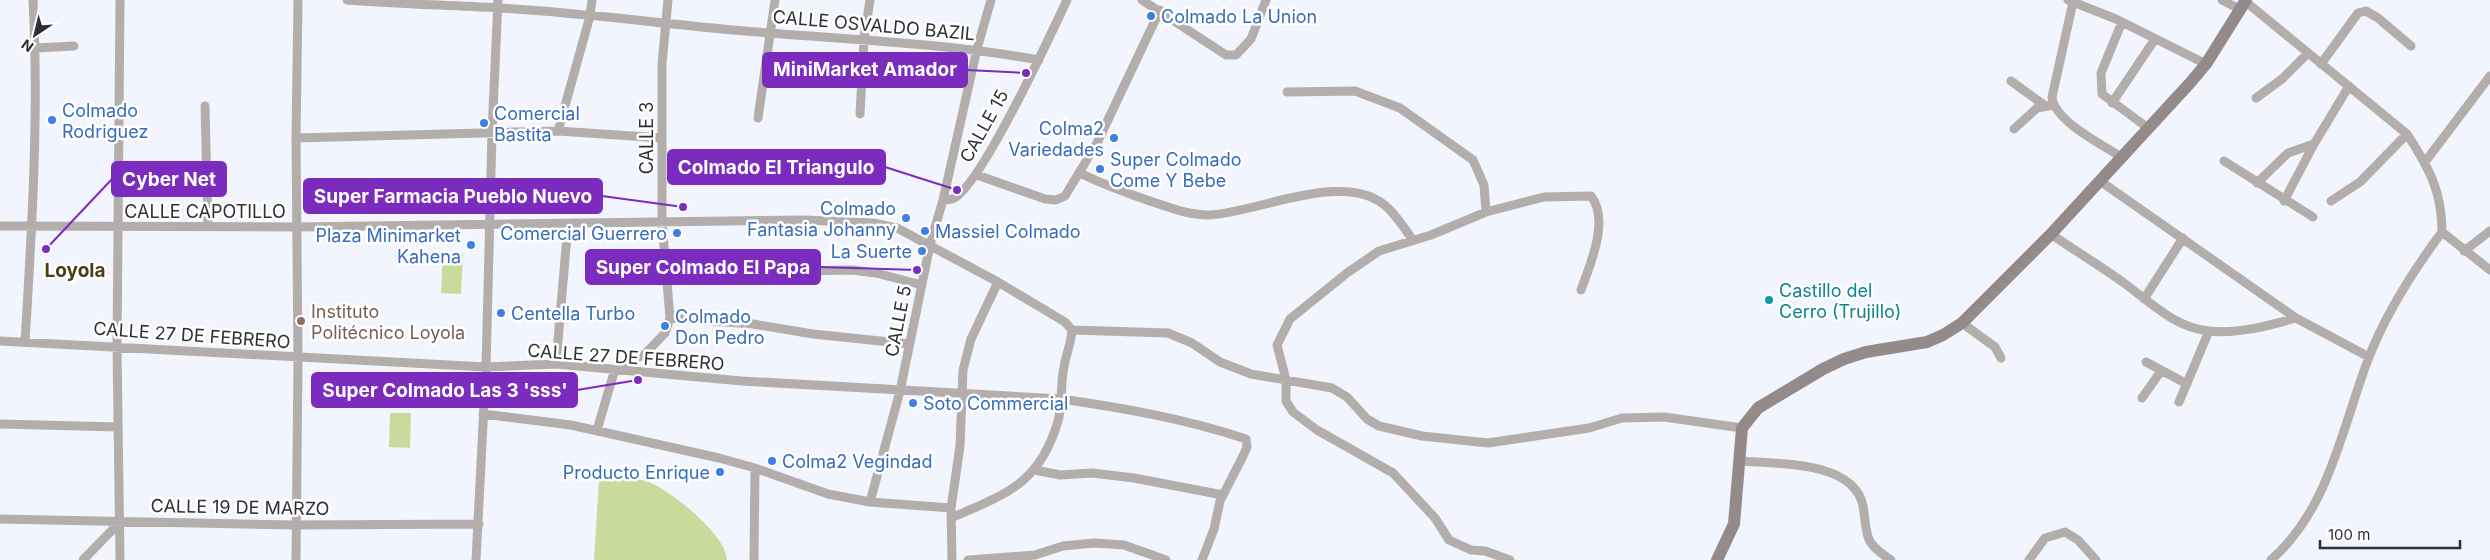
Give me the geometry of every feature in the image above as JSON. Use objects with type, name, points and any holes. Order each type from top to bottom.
[{"type":"street","points":[[25,342],[32,226],[36,48],[34,0]]},
{"type":"street","points":[[120,0],[117,347],[121,521],[120,560]]},
{"type":"street","points":[[296,560],[298,359],[296,138],[298,0]]},
{"type":"street","name":"CALLE OSVALDO BAZIL","points":[[347,0],[416,6],[498,4],[665,24],[771,33],[864,38],[977,49],[1039,60]]},
{"type":"street","points":[[558,131],[590,16],[592,0]]},
{"type":"street","name":"CALLE 3","points":[[668,0],[662,64],[662,222],[670,318]]},
{"type":"street","points":[[758,118],[776,0]]},
{"type":"street","points":[[860,114],[864,38],[870,0]]},
{"type":"street","name":"CALLE 5","points":[[870,502],[900,391],[930,245],[943,200],[977,49],[991,0]]},
{"type":"street","name":"CALLE 15","points":[[943,200],[953,199],[977,175],[1039,60],[1067,0]]},
{"type":"street","points":[[1142,0],[1226,55],[1236,55],[1251,39],[1266,0]]},
{"type":"street","points":[[2222,0],[2244,4],[2407,134],[2425,162],[2436,186],[2442,208],[2442,232],[2390,309],[2369,357],[2351,415],[2320,496],[2300,530],[2271,560]]},
{"type":"street","points":[[2014,128],[2031,112],[2048,105],[2052,97],[2071,1],[2122,22],[2206,64]]},
{"type":"street","points":[[476,560],[486,367],[492,134],[498,4]]},
{"type":"street","points":[[1717,560],[1734,524],[1742,428],[1758,408],[1823,369],[1844,359],[1866,352],[1927,342],[1962,323],[1984,304],[2123,158],[2206,64],[2244,4]]},
{"type":"street","points":[[977,175],[1019,191],[1056,200],[1065,196],[1080,173],[1160,10]]},
{"type":"street","points":[[2321,64],[2358,13],[2366,11],[2378,18],[2410,46]]},
{"type":"street","points":[[2122,22],[2102,74],[2102,94],[2148,128]]},
{"type":"street","points":[[2112,103],[2155,39]]},
{"type":"street","points":[[36,48],[74,46]]},
{"type":"street","points":[[2256,98],[2282,79],[2307,54]]},
{"type":"street","points":[[2425,162],[2490,76]]},
{"type":"street","points":[[2011,81],[2048,105],[2061,118],[2123,158]]},
{"type":"street","points":[[2284,201],[2314,144],[2349,86]]},
{"type":"street","points":[[1287,92],[1355,91],[1400,108],[1473,160],[1484,185],[1486,212]]},
{"type":"street","points":[[205,106],[208,227]]},
{"type":"street","points":[[296,138],[558,131],[662,138]]},
{"type":"street","points":[[2331,201],[2366,176],[2407,134]]},
{"type":"street","points":[[2257,183],[2288,153],[2314,144]]},
{"type":"street","points":[[2224,161],[2284,201],[2313,216]]},
{"type":"street","points":[[1080,173],[1115,190],[1182,213],[1192,214],[1210,215],[1317,193],[1350,192],[1368,195],[1388,208],[1412,239]]},
{"type":"street","points":[[2100,182],[2296,318],[2369,357]]},
{"type":"street","points":[[1510,560],[1485,551],[1471,550],[1449,540],[1430,511],[1393,473],[1317,430],[1293,412],[1286,401],[1286,380],[1277,345],[1290,319],[1347,273],[1379,251],[1412,239],[1431,235],[1486,212],[1544,198],[1592,196],[1597,204],[1598,240],[1581,290]]},
{"type":"street","name":"CALLE CAPOTILLO","points":[[0,226],[118,228],[297,227],[804,220],[874,223],[897,228],[930,245],[998,282],[1065,322],[1072,330]]},
{"type":"street","points":[[556,364],[568,224]]},
{"type":"street","points":[[2464,251],[2490,231]]},
{"type":"street","points":[[2442,232],[2490,270]]},
{"type":"street","points":[[2051,234],[2160,312],[2187,325],[2209,331],[2257,329],[2296,318]]},
{"type":"street","points":[[2144,299],[2183,238]]},
{"type":"street","points":[[666,270],[710,273],[852,270],[876,272],[922,284]]},
{"type":"street","points":[[952,560],[952,513],[960,446],[963,370],[971,339],[998,282]]},
{"type":"street","points":[[597,430],[615,369],[645,354],[665,333],[670,318],[754,324],[813,334],[909,344]]},
{"type":"street","points":[[1962,323],[1995,347],[2001,358]]},
{"type":"street","points":[[483,414],[571,424],[755,468],[828,494],[870,502],[952,513],[1002,496],[1035,470],[1058,421],[1064,368],[1071,346],[1072,330],[1168,333],[1192,344],[1220,362],[1251,374],[1332,388],[1347,397],[1367,420],[1379,426],[1422,436],[1488,443],[1590,428],[1622,418],[1664,417],[1742,428]]},
{"type":"street","points":[[2179,402],[2209,331]]},
{"type":"street","name":"CALLE 27 DE FEBRERO","points":[[0,341],[298,359],[486,367],[556,364],[742,381],[963,395],[1061,399],[1200,424],[1246,439],[1247,447],[1223,495]]},
{"type":"street","points":[[2146,362],[2187,384]]},
{"type":"street","points":[[2142,398],[2161,371]]},
{"type":"street","points":[[0,424],[118,427]]},
{"type":"street","points":[[1740,461],[1833,472],[1855,487],[1863,505],[1864,528],[1874,549],[1891,560]]},
{"type":"street","points":[[754,560],[755,468]]},
{"type":"street","points":[[1035,470],[1060,475],[1092,473],[1134,478],[1223,495],[1202,560]]},
{"type":"street","name":"CALLE 19 DE MARZO","points":[[0,519],[296,525],[479,524]]},
{"type":"street","points":[[83,560],[121,521]]},
{"type":"street","points":[[2029,560],[2044,538],[2066,532],[2078,540],[2096,560]]},
{"type":"street","points":[[968,560],[1035,555],[1062,546],[1094,543],[1124,545],[1166,560]]},
{"type":"green space","points":[[443,253],[463,254],[461,294],[441,293]]},
{"type":"green space","points":[[390,413],[411,413],[410,448],[389,447]]},
{"type":"green space","points":[[599,478],[641,480],[656,485],[681,502],[707,526],[717,538],[727,560],[594,560]]},
{"type":"place","name":"Colmado La Union","points":[[1151,16]]},
{"type":"place","name":"MiniMarket Amador","points":[[1026,73]]},
{"type":"place","name":"Colmado Rodriguez","points":[[52,120]]},
{"type":"place","name":"Comercial Bastita","points":[[484,123]]},
{"type":"place","name":"Colma2 Variedades","points":[[1114,138]]},
{"type":"place","name":"Super Colmado Come Y Bebe","points":[[1100,169]]},
{"type":"place","name":"Colmado El Triangulo","points":[[957,190]]},
{"type":"place","name":"Super Farmacia Pueblo Nuevo","points":[[683,207]]},
{"type":"place","name":"Colmado Fantasia Johanny","points":[[906,218]]},
{"type":"place","name":"Massiel Colmado","points":[[925,231]]},
{"type":"place","name":"Comercial Guerrero","points":[[677,233]]},
{"type":"place","name":"Plaza Minimarket Kahena","points":[[471,245]]},
{"type":"place","name":"Cyber Net","points":[[46,249]]},
{"type":"place","name":"La Suerte","points":[[922,251]]},
{"type":"place","name":"Super Colmado El Papa","points":[[917,270]]},
{"type":"place","name":"Castillo del Cerro (Trujillo)","points":[[1769,300]]},
{"type":"place","name":"Centella Turbo","points":[[501,313]]},
{"type":"place","name":"Instituto Politécnico Loyola","points":[[301,321]]},
{"type":"place","name":"Colmado Don Pedro","points":[[665,326]]},
{"type":"place","name":"Super Colmado Las 3 'sss'","points":[[638,380]]},
{"type":"place","name":"Soto Commercial","points":[[913,403]]},
{"type":"place","name":"Colma2 Vegindad","points":[[772,461]]},
{"type":"place","name":"Producto Enrique","points":[[720,472]]},
{"type":"district","name":"Loyola","points":[[75,270]]}]
